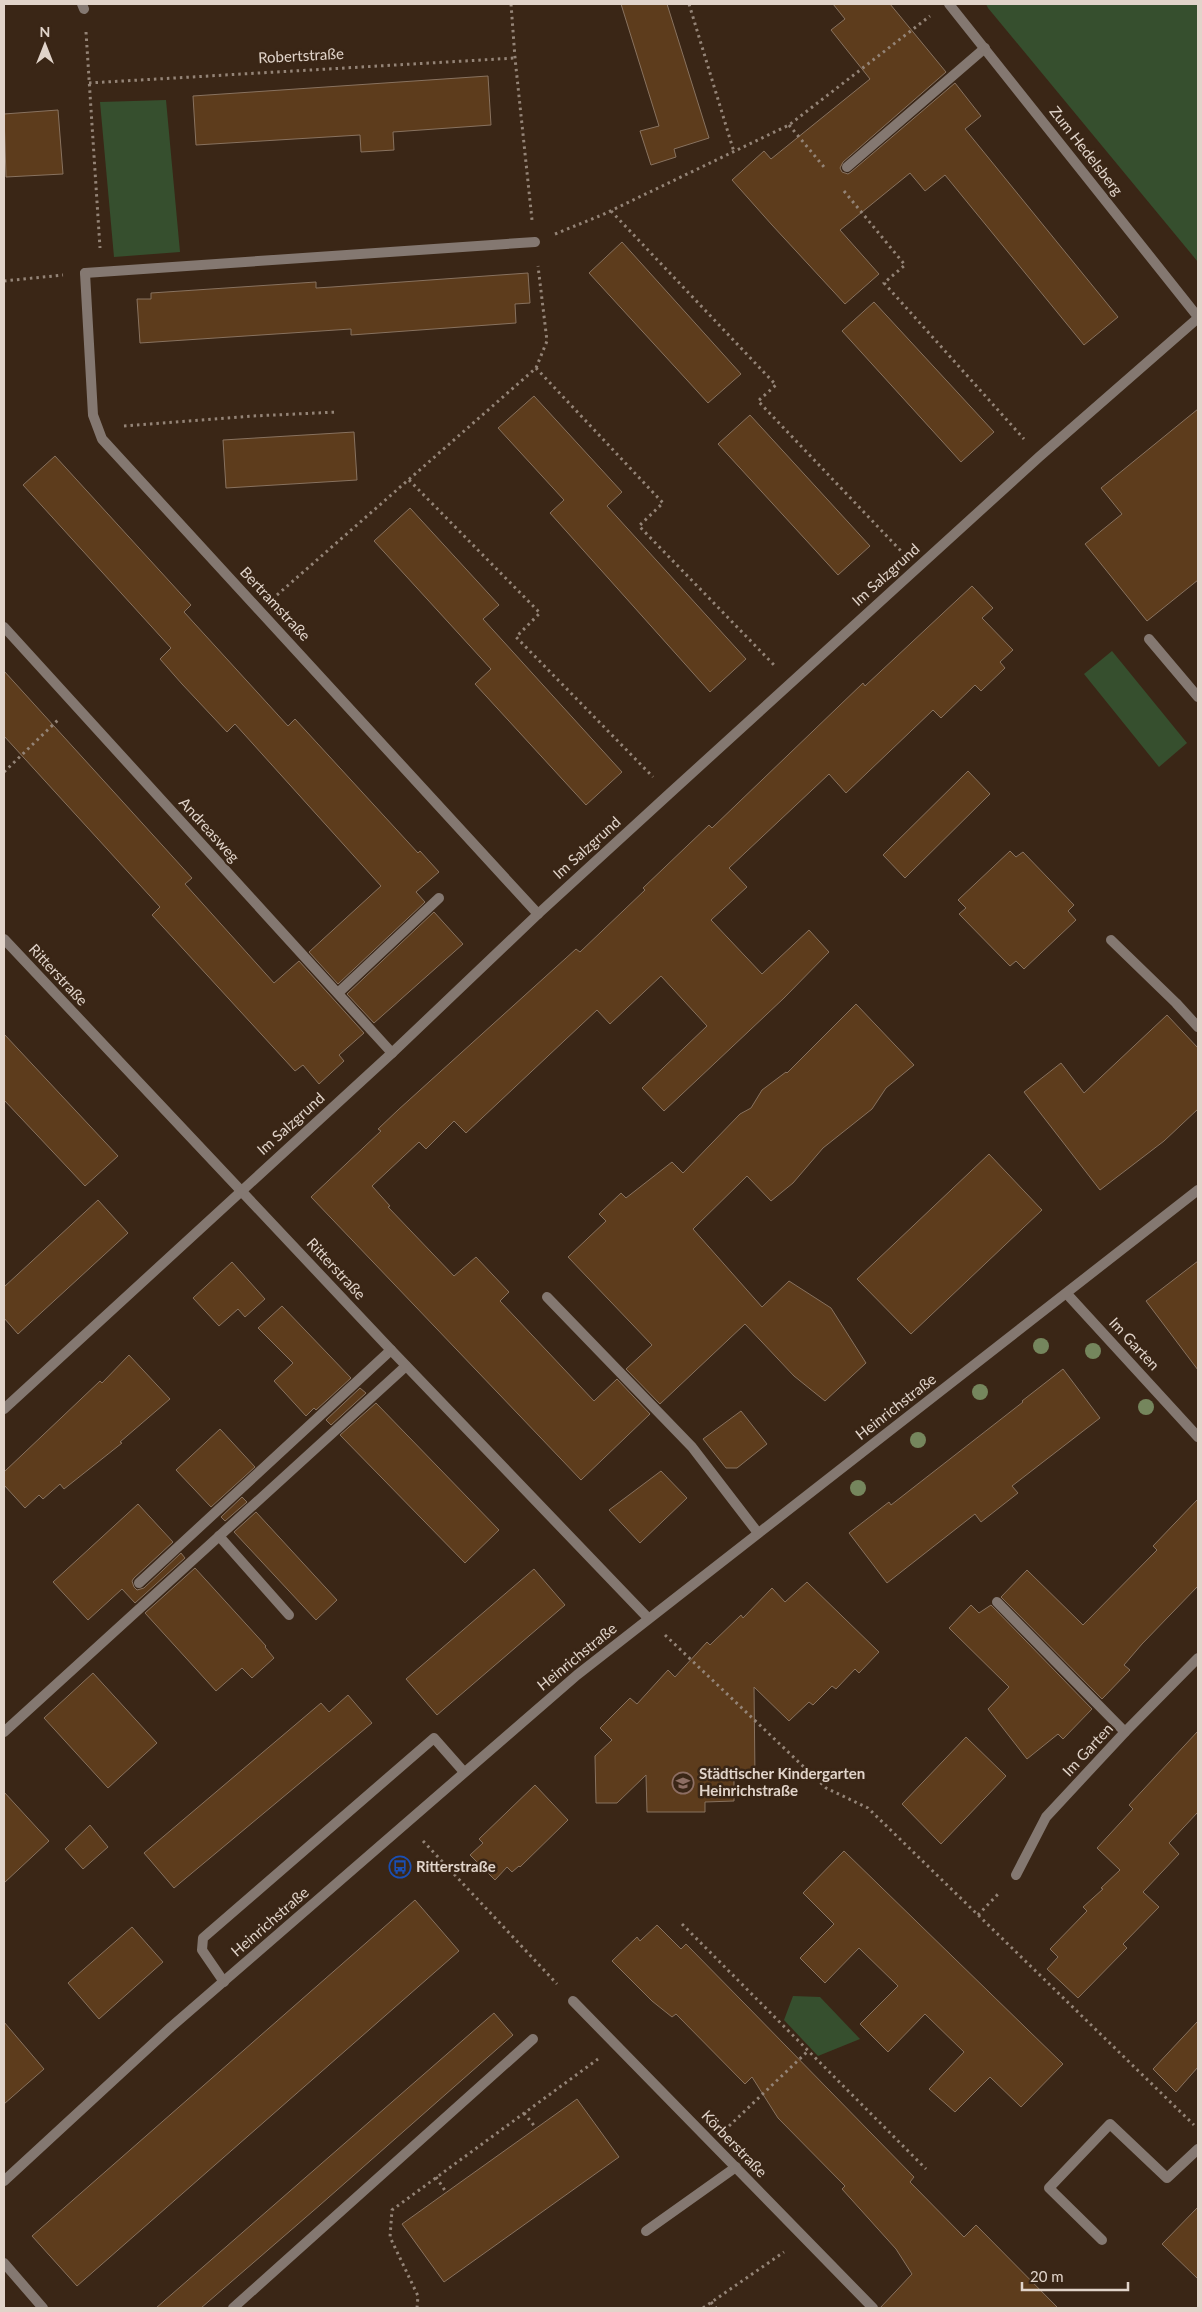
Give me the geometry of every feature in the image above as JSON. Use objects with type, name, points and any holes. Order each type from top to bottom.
[{"type":"street","name":"Zum Hedelsberg","points":[[949,4],[1198,317]]},
{"type":"street","points":[[847,167],[985,48]]},
{"type":"street","points":[[85,273],[535,242]]},
{"type":"street","name":"Bertramstraße","points":[[85,273],[93,415],[102,439],[538,914]]},
{"type":"street","name":"Im Salzgrund","points":[[4,1409],[240,1190],[392,1053],[538,914],[791,682],[1039,456],[1198,317]]},
{"type":"street","name":"Andreasweg","points":[[4,627],[392,1053]]},
{"type":"street","points":[[1149,639],[1198,697]]},
{"type":"street","points":[[338,993],[439,898]]},
{"type":"street","name":"Ritterstraße","points":[[4,939],[406,1366],[648,1618]]},
{"type":"street","points":[[1111,940],[1176,1002],[1198,1027]]},
{"type":"street","name":"Heinrichstraße","points":[[4,2181],[171,2027],[570,1682],[648,1618],[1067,1294],[1198,1190]]},
{"type":"street","name":"Im Garten","points":[[1067,1294],[1198,1437]]},
{"type":"street","points":[[547,1297],[692,1447],[758,1533]]},
{"type":"street","points":[[140,1583],[391,1350]]},
{"type":"street","points":[[4,1732],[406,1366]]},
{"type":"street","points":[[219,1536],[289,1616]]},
{"type":"street","points":[[997,1602],[1125,1732]]},
{"type":"street","name":"Im Garten","points":[[1016,1875],[1046,1817],[1125,1732],[1198,1658]]},
{"type":"street","points":[[224,1982],[202,1950],[203,1938],[434,1738],[464,1772]]},
{"type":"street","name":"Körberstraße","points":[[573,2001],[873,2308]]},
{"type":"street","points":[[233,2308],[533,2039]]},
{"type":"street","points":[[1102,2240],[1049,2188],[1110,2124],[1167,2178],[1198,2149]]},
{"type":"street","points":[[646,2231],[736,2167]]},
{"type":"street","points":[[4,2263],[43,2308]]},
{"type":"path","points":[[260,610],[536,368],[547,340],[514,58],[511,4]]},
{"type":"path","points":[[689,4],[734,152]]},
{"type":"path","points":[[83,6],[102,273]]},
{"type":"path","points":[[535,242],[611,211],[789,125],[931,16]]},
{"type":"path","name":"Robertstraße","points":[[89,83],[514,58]]},
{"type":"path","points":[[789,125],[826,169]]},
{"type":"path","points":[[838,184],[905,265],[884,283],[1039,456]]},
{"type":"path","points":[[611,211],[776,385],[758,402],[917,568]]},
{"type":"path","points":[[4,281],[85,273]]},
{"type":"path","points":[[536,368],[663,503],[639,526],[791,682]]},
{"type":"path","points":[[102,439],[116,427],[253,416],[338,412]]},
{"type":"path","points":[[409,480],[540,613],[516,637],[669,794]]},
{"type":"path","points":[[4,772],[75,704]]},
{"type":"path","points":[[648,1618],[826,1788],[868,1808],[1198,2129]]},
{"type":"path","points":[[406,1823],[573,2001]]},
{"type":"path","points":[[978,1915],[1016,1875]]},
{"type":"path","points":[[682,1924],[926,2169]]},
{"type":"path","points":[[417,2308],[418,2296],[390,2237],[392,2210],[616,2045]]},
{"type":"path","points":[[712,2142],[808,2051]]},
{"type":"path","points":[[524,2112],[536,2128]]},
{"type":"path","points":[[436,2177],[446,2192]]},
{"type":"path","points":[[703,2308],[804,2238]]},
{"type":"path","points":[[712,2302],[716,2308]]},
{"type":"green space","points":[[986,4],[1198,4],[1198,262],[988,8]]},
{"type":"green space","points":[[166,100],[180,252],[114,257],[100,102]]},
{"type":"green space","points":[[1112,651],[1187,743],[1159,767],[1084,674]]},
{"type":"green space","points":[[793,1996],[820,1997],[860,2039],[818,2056],[784,2020]]},
{"type":"building","points":[[621,4],[667,4],[709,138],[674,149],[676,157],[651,165],[640,131],[659,126]]},
{"type":"building","points":[[833,4],[890,4],[946,72],[843,162],[840,168],[842,172],[848,174],[851,172],[955,83],[981,116],[965,129],[1118,317],[1084,345],[945,175],[925,191],[910,173],[840,230],[879,274],[845,304],[732,180],[764,151],[771,159],[870,79],[831,30],[845,19]]},
{"type":"building","points":[[488,76],[491,125],[393,132],[394,150],[361,152],[360,135],[196,145],[193,96]]},
{"type":"building","points":[[58,110],[63,174],[6,177],[4,114]]},
{"type":"building","points":[[622,242],[741,374],[708,403],[589,273]]},
{"type":"building","points":[[528,273],[530,303],[515,304],[516,323],[351,335],[351,329],[140,343],[137,299],[151,299],[151,293],[316,282],[316,288]]},
{"type":"building","points":[[874,302],[994,432],[961,462],[842,331]]},
{"type":"building","points":[[534,396],[622,492],[607,506],[746,659],[710,692],[550,513],[564,500],[498,428]]},
{"type":"building","points":[[1198,409],[1198,580],[1147,621],[1085,544],[1122,514],[1101,488]]},
{"type":"building","points":[[750,415],[870,546],[838,575],[718,444]]},
{"type":"building","points":[[354,432],[357,480],[226,488],[223,440]]},
{"type":"building","points":[[55,456],[191,605],[184,612],[288,726],[295,719],[418,853],[420,851],[439,872],[416,892],[425,902],[338,984],[309,952],[381,886],[235,724],[227,732],[182,684],[160,659],[171,648],[23,485]]},
{"type":"building","points":[[410,508],[499,605],[483,619],[622,772],[586,805],[475,684],[491,669],[374,541]]},
{"type":"building","points":[[972,586],[993,608],[982,618],[1013,650],[1000,662],[1005,668],[981,691],[975,685],[941,718],[933,710],[846,793],[829,774],[729,868],[747,887],[711,920],[762,974],[809,930],[829,952],[784,998],[664,1111],[642,1088],[707,1026],[661,976],[610,1024],[597,1010],[466,1133],[454,1121],[426,1149],[419,1142],[372,1186],[390,1206],[388,1207],[454,1276],[476,1257],[509,1292],[500,1301],[594,1401],[617,1379],[650,1414],[581,1480],[311,1197],[381,1131],[378,1129],[398,1110],[576,949],[580,952],[709,825],[712,828],[863,683],[865,686]]},
{"type":"building","points":[[4,671],[192,878],[185,884],[274,983],[299,961],[364,1033],[339,1055],[344,1061],[319,1084],[303,1065],[295,1071],[152,915],[160,907],[4,736]]},
{"type":"building","points":[[968,771],[990,794],[905,878],[883,855]]},
{"type":"building","points":[[1010,851],[1016,857],[1023,852],[1074,905],[1068,911],[1076,920],[1024,969],[1016,961],[1010,966],[959,914],[966,908],[958,900]]},
{"type":"building","points":[[434,912],[463,944],[374,1023],[347,994]]},
{"type":"building","points":[[856,1004],[914,1065],[886,1088],[872,1109],[823,1148],[793,1183],[771,1201],[747,1176],[693,1229],[762,1307],[789,1281],[831,1308],[866,1363],[825,1401],[794,1376],[745,1324],[660,1404],[626,1369],[652,1345],[568,1257],[606,1221],[599,1214],[621,1193],[626,1198],[672,1162],[683,1173],[740,1114],[751,1108],[762,1090],[787,1073]]},
{"type":"building","points":[[1167,1015],[1198,1048],[1198,1109],[1164,1141],[1100,1190],[1024,1092],[1061,1063],[1084,1093]]},
{"type":"building","points":[[4,1034],[118,1156],[85,1186],[4,1100]]},
{"type":"building","points":[[989,1154],[1042,1210],[911,1334],[857,1279]]},
{"type":"building","points":[[98,1200],[128,1233],[18,1334],[4,1318],[4,1287]]},
{"type":"building","points":[[1198,1261],[1198,1370],[1146,1301]]},
{"type":"building","points":[[232,1262],[265,1299],[245,1317],[238,1309],[219,1326],[193,1298]]},
{"type":"building","points":[[282,1306],[351,1378],[316,1410],[314,1408],[306,1416],[274,1381],[293,1363],[258,1328]]},
{"type":"building","points":[[129,1355],[170,1399],[120,1442],[122,1443],[64,1489],[60,1484],[43,1499],[39,1495],[25,1508],[4,1485],[4,1472],[100,1381],[102,1383]]},
{"type":"building","points":[[1063,1369],[1100,1418],[1012,1486],[1018,1493],[981,1522],[975,1514],[887,1583],[849,1533],[889,1502],[891,1505]]},
{"type":"building","points":[[360,1388],[366,1393],[331,1425],[326,1420]]},
{"type":"building","points":[[376,1403],[499,1530],[465,1563],[340,1435]]},
{"type":"building","points":[[741,1411],[767,1444],[737,1468],[726,1468],[703,1439]]},
{"type":"building","points":[[220,1429],[255,1467],[211,1507],[176,1470]]},
{"type":"building","points":[[661,1471],[687,1498],[640,1543],[609,1510]]},
{"type":"building","points":[[242,1497],[247,1502],[225,1521],[221,1517]]},
{"type":"building","points":[[1198,1499],[1198,1586],[1124,1665],[1130,1670],[1102,1699],[1001,1597],[1027,1570],[1083,1625],[1157,1550],[1153,1546]]},
{"type":"building","points":[[138,1504],[173,1542],[134,1578],[132,1581],[134,1587],[137,1590],[144,1588],[181,1553],[185,1558],[135,1603],[122,1589],[88,1620],[53,1582]]},
{"type":"building","points":[[256,1512],[337,1600],[316,1620],[234,1532]]},
{"type":"building","points":[[195,1568],[266,1646],[274,1658],[252,1678],[242,1668],[216,1691],[145,1613]]},
{"type":"building","points":[[534,1569],[565,1605],[437,1715],[406,1679]]},
{"type":"building","points":[[807,1582],[879,1652],[859,1673],[855,1669],[836,1689],[832,1686],[813,1705],[809,1702],[789,1721],[754,1687],[755,1778],[734,1779],[734,1801],[705,1802],[705,1812],[647,1812],[646,1775],[617,1803],[596,1803],[595,1756],[612,1740],[600,1728],[630,1698],[637,1704],[668,1670],[675,1677],[707,1642],[710,1645],[741,1615],[743,1618],[772,1588],[785,1602]]},
{"type":"building","points":[[971,1605],[979,1613],[991,1605],[1092,1709],[1063,1739],[1058,1734],[1027,1759],[988,1709],[1009,1687],[949,1628]]},
{"type":"building","points":[[93,1673],[157,1743],[108,1788],[44,1718]]},
{"type":"building","points":[[348,1695],[372,1723],[174,1888],[144,1853],[321,1703],[329,1712]]},
{"type":"building","points":[[1198,1731],[1198,1812],[1169,1843],[1179,1854],[1143,1892],[1159,1907],[1123,1944],[1127,1948],[1078,1998],[1047,1969],[1058,1957],[1050,1949],[1087,1911],[1083,1907],[1120,1870],[1097,1848],[1133,1809],[1129,1805]]},
{"type":"building","points":[[966,1737],[1006,1776],[941,1844],[902,1804]]},
{"type":"building","points":[[535,1785],[568,1820],[520,1867],[512,1872],[507,1867],[495,1880],[470,1855],[483,1843],[479,1839]]},
{"type":"building","points":[[4,1792],[49,1841],[4,1883]]},
{"type":"building","points":[[90,1825],[108,1847],[83,1869],[65,1849]]},
{"type":"building","points":[[844,1851],[1063,2064],[1021,2107],[990,2077],[955,2112],[929,2089],[964,2052],[925,2014],[888,2052],[860,2024],[898,1986],[859,1948],[825,1983],[800,1958],[834,1924],[803,1893]]},
{"type":"building","points":[[415,1900],[459,1951],[77,2286],[32,2236]]},
{"type":"building","points":[[657,1925],[681,1949],[686,1944],[914,2177],[910,2182],[964,2237],[976,2225],[1058,2308],[880,2308],[912,2274],[896,2249],[842,2189],[845,2186],[778,2118],[752,2077],[745,2084],[676,2014],[672,2017],[652,2001],[612,1961],[637,1937],[640,1941]]},
{"type":"building","points":[[132,1927],[163,1962],[99,2019],[68,1983]]},
{"type":"building","points":[[494,2013],[513,2035],[320,2205],[201,2308],[156,2308]]},
{"type":"building","points":[[1198,2021],[1198,2067],[1176,2092],[1153,2069]]},
{"type":"building","points":[[4,2022],[44,2069],[4,2104]]},
{"type":"building","points":[[577,2099],[619,2157],[444,2282],[402,2224]]},
{"type":"building","points":[[1198,2207],[1198,2279],[1162,2244]]},
{"type":"place","name":"Städtischer Kindergarten Heinrichstraße","points":[[683,1783]]},
{"type":"place","name":"Ritterstraße","points":[[400,1867]]}]
